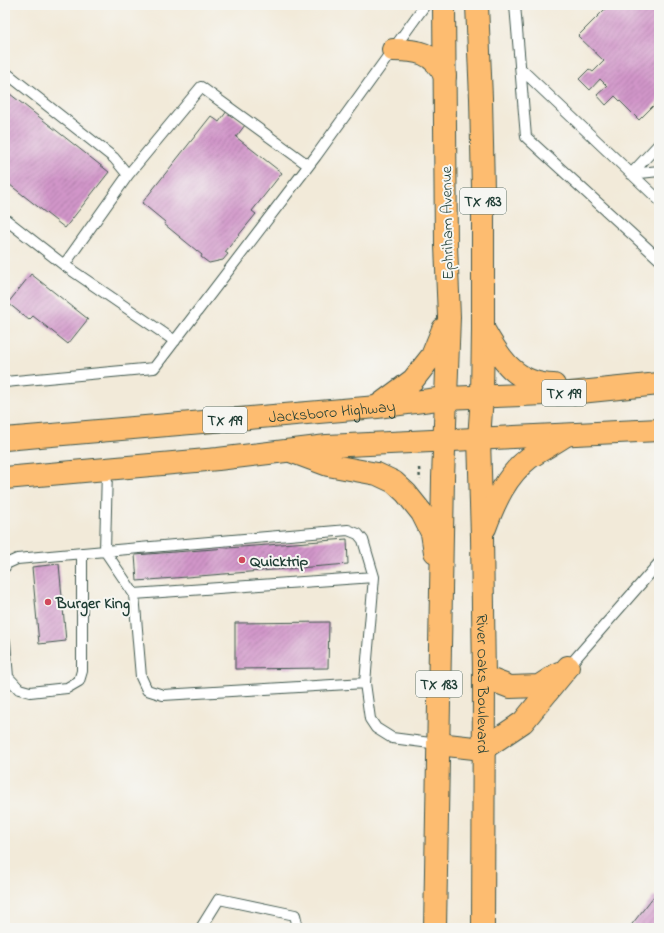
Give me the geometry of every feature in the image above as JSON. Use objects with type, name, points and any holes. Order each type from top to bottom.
[{"type":"main road","name":"Ephriham Avenue","points":[[444,5],[446,245],[449,317],[444,440]]},
{"type":"main road","name":"TX 183","points":[[477,5],[481,106],[483,329],[482,396],[479,439]]},
{"type":"main road","points":[[393,50],[412,50],[430,57],[440,66],[445,76]]},
{"type":"main road","points":[[377,407],[413,380],[432,356],[449,317]]},
{"type":"main road","points":[[483,329],[497,353],[508,366],[526,379],[536,383],[551,385],[652,385]]},
{"type":"main road","name":"Jacksboro Highway","points":[[5,439],[377,407],[445,398],[570,393],[652,385]]},
{"type":"main road","name":"TX 199","points":[[5,478],[327,446],[659,430]]},
{"type":"main road","points":[[482,537],[494,504],[505,484],[515,471],[530,458],[568,434]]},
{"type":"main road","name":"River Oaks Boulevard","points":[[479,439],[484,677],[483,928]]},
{"type":"main road","name":"TX 183","points":[[435,928],[444,440]]},
{"type":"main road","points":[[288,451],[328,464],[377,474],[394,482],[406,492],[422,513],[432,533],[441,585]]},
{"type":"main road","points":[[484,677],[510,687],[539,686],[568,667]]},
{"type":"main road","points":[[438,744],[484,749],[523,722],[568,667]]},
{"type":"lane","points":[[5,382],[154,368],[308,165],[425,5]]},
{"type":"lane","points":[[516,5],[526,137],[659,259]]},
{"type":"lane","points":[[521,70],[659,200]]},
{"type":"lane","points":[[5,72],[114,158],[128,175]]},
{"type":"lane","points":[[64,265],[128,175],[201,87],[308,165]]},
{"type":"lane","points":[[631,174],[659,144]]},
{"type":"lane","points":[[631,174],[659,171]]},
{"type":"lane","points":[[5,219],[64,265],[175,341]]},
{"type":"lane","points":[[107,468],[105,551],[134,594],[141,677],[147,690],[163,695],[365,683]]},
{"type":"lane","points":[[5,567],[6,564],[17,559],[348,530],[358,534],[363,540],[374,577],[365,683],[370,719],[376,728],[392,738],[438,744]]},
{"type":"lane","points":[[5,642],[8,677],[19,689],[30,692],[67,688],[79,681],[82,671],[82,553]]},
{"type":"lane","points":[[568,667],[659,563]]},
{"type":"lane","points":[[134,594],[374,577]]},
{"type":"lane","points":[[201,928],[219,899],[295,915],[298,928]]},
{"type":"path","points":[[420,468],[420,480]]},
{"type":"building","points":[[609,5],[659,5],[659,100],[639,120],[615,96],[606,105],[597,95],[607,86],[600,79],[590,90],[579,79],[589,69],[593,72],[604,61],[578,36]]},
{"type":"building","points":[[5,90],[109,172],[65,228],[5,181]]},
{"type":"building","points":[[227,111],[245,125],[236,137],[282,173],[252,211],[256,214],[225,252],[228,254],[223,260],[209,263],[201,257],[202,255],[164,224],[165,222],[142,203],[211,116],[219,122]]},
{"type":"building","points":[[31,274],[88,319],[68,344],[33,316],[29,320],[8,303]]},
{"type":"building","name":"Quicktrip","points":[[347,539],[348,564],[137,581],[135,555]]},
{"type":"building","points":[[59,564],[66,641],[39,644],[32,567]]},
{"type":"building","points":[[329,622],[328,668],[235,669],[235,623]]},
{"type":"building","points":[[654,896],[659,900],[659,928],[629,928]]},
{"type":"place","name":"Quicktrip","points":[[242,560]]},
{"type":"place","name":"Burger King","points":[[48,602]]}]
